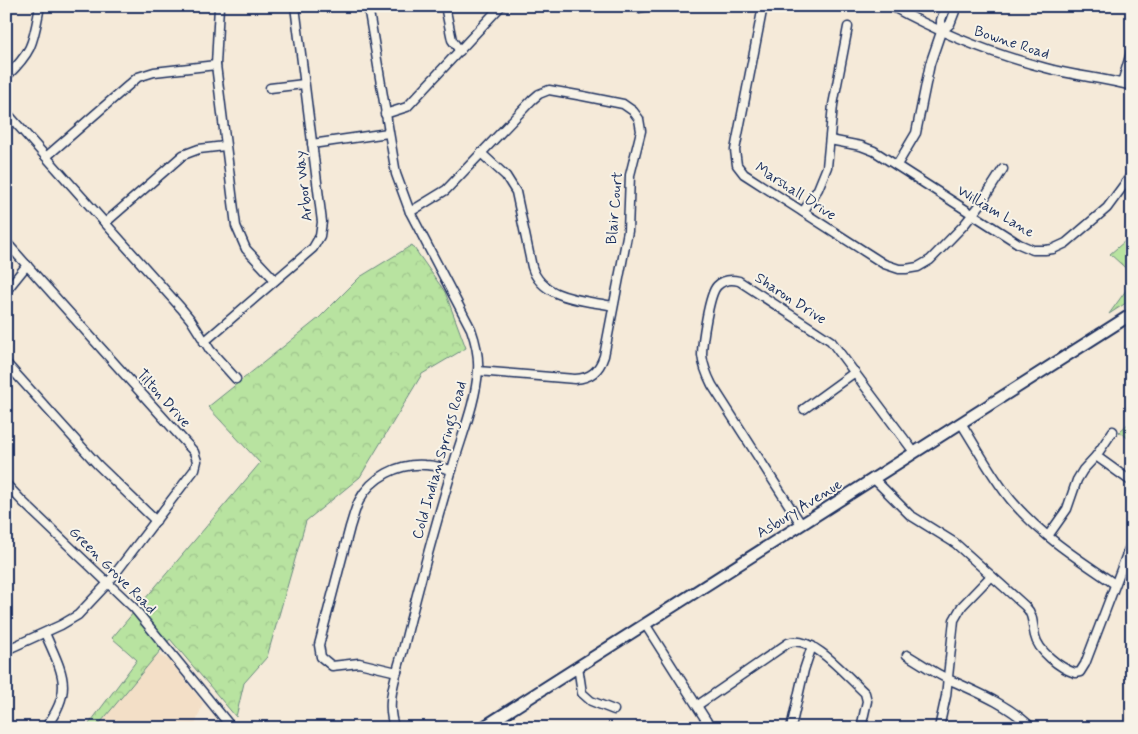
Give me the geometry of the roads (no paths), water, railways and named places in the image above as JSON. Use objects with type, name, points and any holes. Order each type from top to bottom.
[{"type":"main road","name":"Asbury Avenue","points":[[482,728],[1132,314]]},
{"type":"street","points":[[6,77],[24,59],[32,45],[40,6]]},
{"type":"street","points":[[219,6],[216,65],[235,219],[238,233],[250,254],[275,280]]},
{"type":"street","name":"Arbor Way","points":[[204,342],[312,248],[320,236],[322,222],[295,6]]},
{"type":"street","name":"Cold Indian Springs Road","points":[[368,6],[396,174],[410,212],[471,329],[478,355],[478,371],[471,407],[417,591],[392,693],[391,719],[395,728]]},
{"type":"street","points":[[445,6],[452,40],[460,51]]},
{"type":"street","points":[[385,114],[407,107],[501,6]]},
{"type":"street","points":[[630,6],[638,8],[649,6]]},
{"type":"street","name":"Marshall Drive","points":[[763,6],[735,146],[736,161],[744,174],[884,264],[906,270],[918,267],[930,260],[973,214],[1003,170]]},
{"type":"street","name":"Bowne Road","points":[[891,6],[941,32],[998,54],[1048,69],[1132,86]]},
{"type":"street","points":[[896,166],[916,133],[930,64],[941,32],[940,20],[946,6]]},
{"type":"street","points":[[941,32],[950,24],[957,6]]},
{"type":"street","points":[[803,212],[824,175],[828,159],[833,106],[848,27]]},
{"type":"street","points":[[1122,83],[1132,49]]},
{"type":"street","points":[[46,157],[138,77],[154,72],[216,65]]},
{"type":"street","points":[[270,88],[304,84]]},
{"type":"street","name":"Blair Court","points":[[410,212],[446,190],[532,100],[544,91],[566,92],[623,104],[633,111],[639,120],[641,131],[630,175],[628,231],[602,363],[590,376],[575,379],[478,371]]},
{"type":"street","points":[[6,112],[191,320],[204,342],[236,379]]},
{"type":"street","points":[[312,144],[388,133]]},
{"type":"street","name":"William Lane","points":[[830,140],[866,147],[1025,247],[1038,250],[1053,249],[1066,242],[1107,208],[1132,174]]},
{"type":"street","points":[[105,223],[183,155],[199,148],[225,146]]},
{"type":"street","points":[[481,153],[506,176],[516,192],[532,267],[542,284],[559,294],[613,306]]},
{"type":"street","name":"Tilton Drive","points":[[6,242],[196,457],[195,469],[108,583],[78,616],[6,650]]},
{"type":"street","points":[[6,291],[27,265]]},
{"type":"street","name":"Sharon Drive","points":[[801,524],[706,372],[702,354],[703,339],[713,291],[722,282],[730,280],[739,281],[826,337],[855,372],[914,452]]},
{"type":"street","points":[[6,363],[98,465],[156,521]]},
{"type":"street","points":[[804,409],[855,372]]},
{"type":"street","points":[[961,423],[1010,498],[1068,553],[1115,584]]},
{"type":"street","points":[[1048,536],[1066,509],[1078,477],[1096,456],[1113,431]]},
{"type":"street","points":[[1096,456],[1132,482]]},
{"type":"street","points":[[397,672],[359,663],[332,666],[324,662],[319,654],[319,646],[350,527],[356,509],[366,491],[372,484],[390,472],[402,467],[425,465],[452,470]]},
{"type":"street","points":[[873,478],[910,515],[955,543],[1029,610],[1033,620],[1035,636],[1041,648],[1070,671],[1079,672],[1085,664],[1132,540]]},
{"type":"street","name":"Green Grove Road","points":[[6,484],[134,608],[232,728]]},
{"type":"street","points":[[939,728],[945,702],[953,625],[957,612],[991,576]]},
{"type":"street","points":[[646,624],[711,728]]},
{"type":"street","points":[[45,632],[60,666],[63,694],[58,710],[45,728]]},
{"type":"street","points":[[698,705],[788,643],[798,640],[812,646],[865,693],[866,701],[861,728]]},
{"type":"street","points":[[792,728],[804,670],[812,646]]},
{"type":"street","points":[[907,656],[947,679],[962,684],[1001,705],[1019,716],[1032,728]]},
{"type":"street","points":[[578,666],[582,693],[591,702],[614,710]]}]
